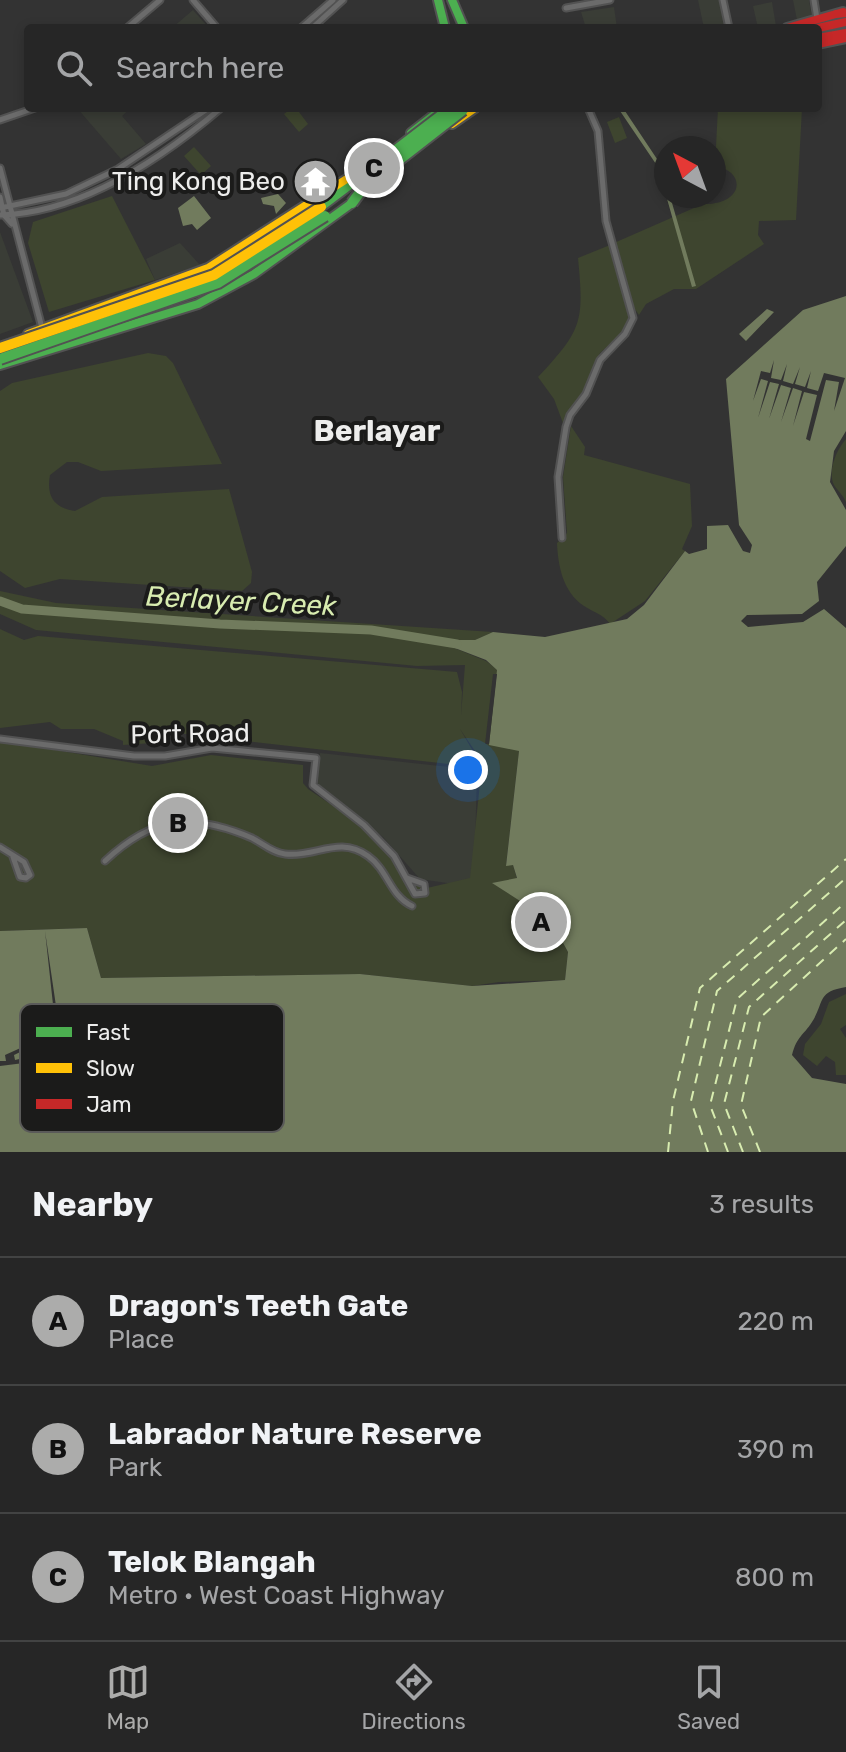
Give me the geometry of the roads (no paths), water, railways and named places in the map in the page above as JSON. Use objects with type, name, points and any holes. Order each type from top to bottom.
[{"type":"main road","points":[[438,0],[444,24]]},
{"type":"main road","points":[[452,0],[462,24]]},
{"type":"main road","points":[[822,30],[843,13]]},
{"type":"main road","points":[[822,33],[846,30]]},
{"type":"main road","points":[[0,347],[42,328],[208,268],[284,222],[396,146],[434,112]]},
{"type":"main road","points":[[0,347],[214,275],[321,207],[446,112]]},
{"type":"main road","points":[[0,363],[218,283],[363,188],[461,112]]},
{"type":"main road","points":[[0,363],[218,286],[273,255],[348,204],[470,112]]},
{"type":"main road","points":[[396,146],[405,147],[409,156]]},
{"type":"main road","points":[[0,363],[179,311],[229,288],[352,203],[363,188]]},
{"type":"main road","points":[[137,295],[145,312]]},
{"type":"street","points":[[132,24],[160,0]]},
{"type":"street","points":[[193,0],[214,24]]},
{"type":"street","points":[[306,24],[333,0]]},
{"type":"street","points":[[316,24],[343,0]]},
{"type":"street","points":[[566,8],[610,0]]},
{"type":"street","points":[[723,0],[728,24]]},
{"type":"street","points":[[814,0],[817,24]]},
{"type":"street","points":[[0,120],[24,112]]},
{"type":"street","points":[[1,207],[66,194],[118,169],[203,112]]},
{"type":"street","points":[[2,215],[70,202],[124,176],[215,112]]},
{"type":"street","points":[[562,538],[558,477],[566,427],[570,415],[586,394],[600,360],[625,334],[633,318],[606,221],[598,131],[590,112]]},
{"type":"street","points":[[0,168],[12,206],[12,224],[42,328]]},
{"type":"street","points":[[0,197],[2,215],[12,224]]},
{"type":"street","name":"Port Road","points":[[0,739],[122,755],[165,756],[212,748],[316,758],[313,785],[374,835],[400,862],[413,891]]},
{"type":"street","points":[[105,861],[142,835],[173,822],[199,820],[234,831],[282,854],[339,845],[355,849],[369,856],[382,870],[396,896],[412,906]]},
{"type":"street","points":[[0,847],[13,857]]},
{"type":"street","points":[[407,878],[425,885],[425,893],[419,896],[413,891],[419,883]]},
{"type":"waterway","name":"Berlayer Creek","points":[[0,601],[22,609],[220,624],[371,630],[457,644]]},
{"type":"place","name":"Telok Blangah","points":[[374,168]]},
{"type":"place","name":"Ting Kong Beo","points":[[316,181]]},
{"type":"place","name":"Labrador Nature Reserve","points":[[178,823]]},
{"type":"place","name":"Dragon's Teeth Gate","points":[[541,922]]},
{"type":"district","name":"Berlayar","points":[[377,431]]}]
